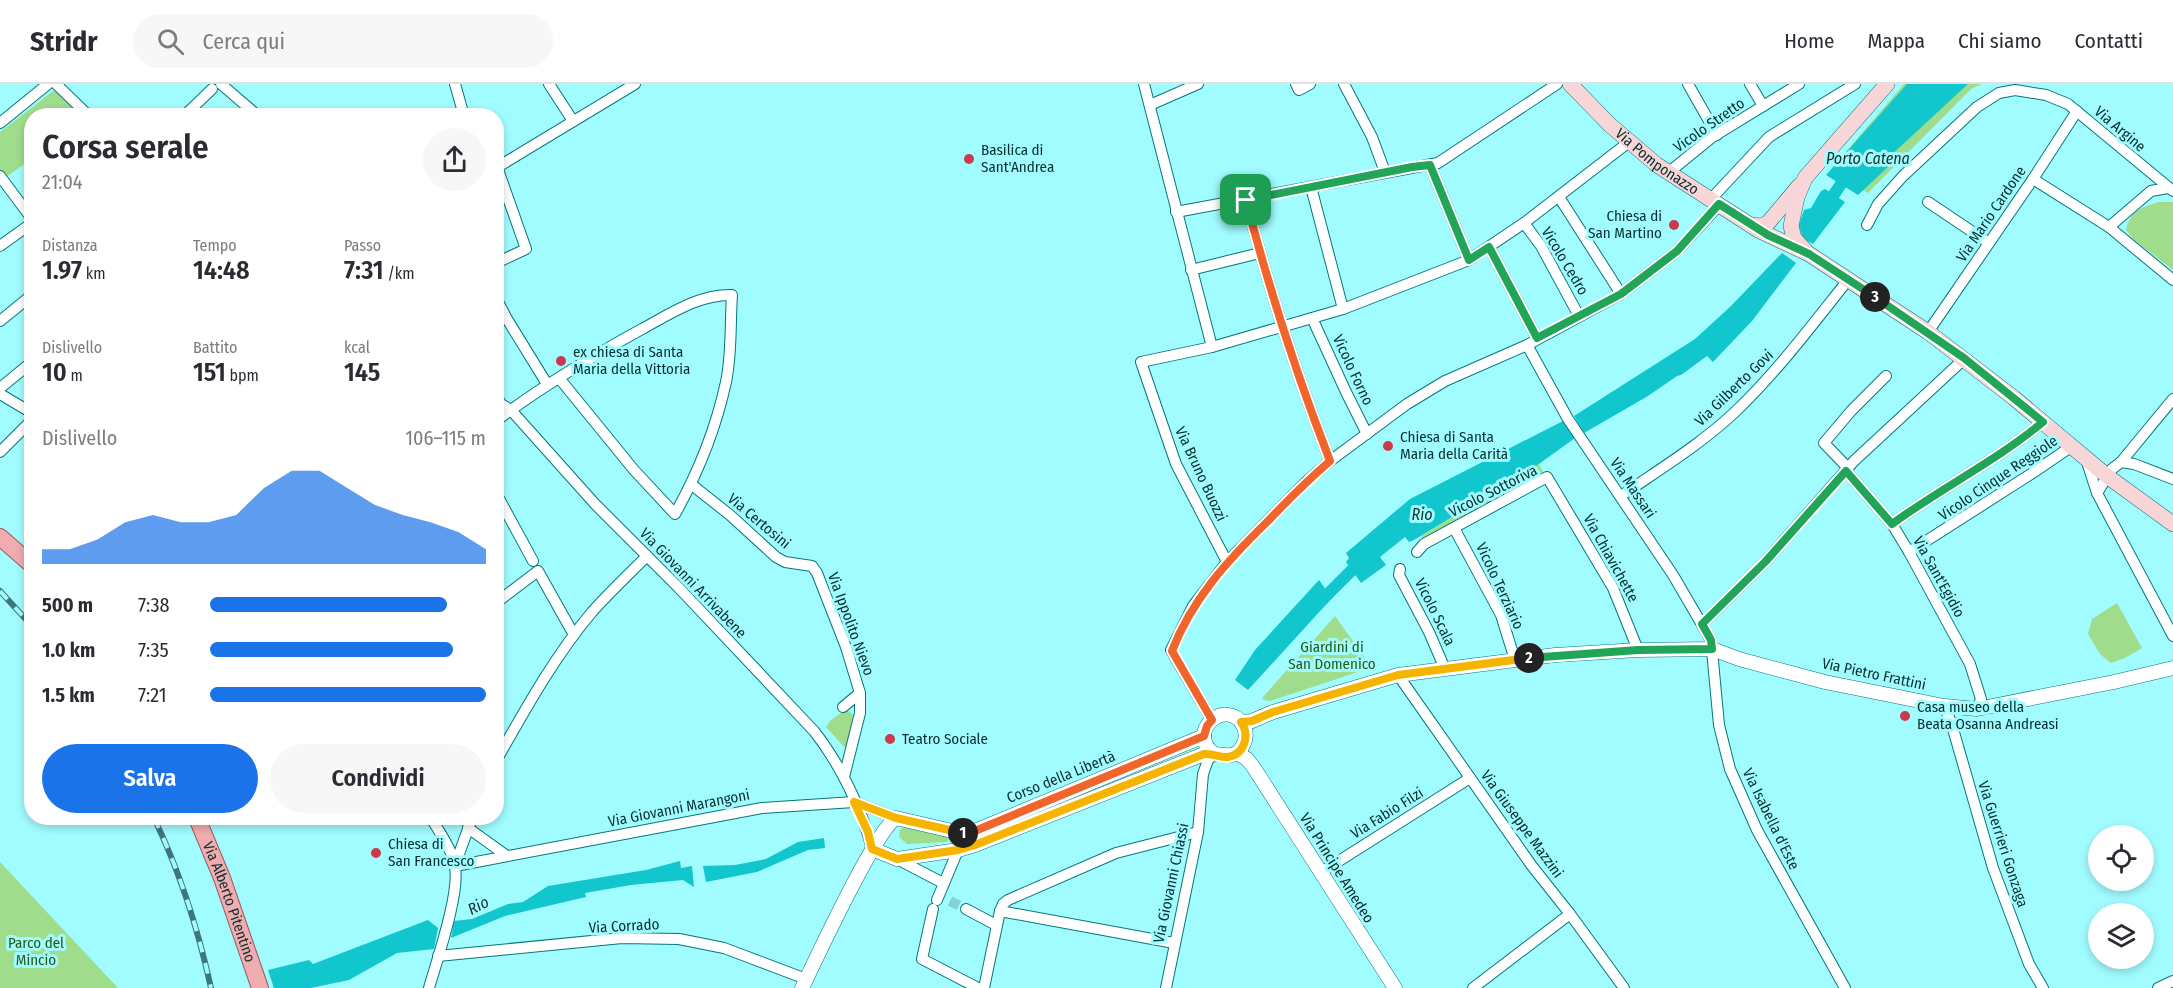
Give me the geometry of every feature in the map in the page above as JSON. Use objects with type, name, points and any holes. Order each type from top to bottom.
[{"type":"main road","name":"Via Pomponazzo","points":[[1570,84],[1629,142],[1668,173],[1751,225],[1809,254]]},
{"type":"main road","points":[[1751,225],[1761,226],[1768,223],[1887,84]]},
{"type":"main road","points":[[1805,178],[1797,197],[1791,226],[1794,238],[1809,254],[1964,358],[2107,476],[2173,524]]},
{"type":"main road","points":[[0,537],[24,559]]},
{"type":"main road","name":"Via Alberto Pitentino","points":[[200,825],[257,968],[268,988]]},
{"type":"main road","name":"Via Alberto Pitentino","points":[[212,825],[250,925],[260,988]]},
{"type":"street","points":[[0,123],[48,84]]},
{"type":"street","points":[[56,84],[81,108]]},
{"type":"street","points":[[455,84],[462,108]]},
{"type":"street","points":[[549,84],[573,121]]},
{"type":"street","points":[[504,164],[635,84]]},
{"type":"street","points":[[1144,84],[1212,347],[1343,309],[1469,260],[1524,223],[1629,142]]},
{"type":"street","points":[[1150,105],[1198,84]]},
{"type":"street","points":[[1296,84],[1299,90],[1310,84]]},
{"type":"street","points":[[1344,84],[1372,137],[1385,172]]},
{"type":"street","points":[[1176,212],[1430,165],[1446,159],[1557,84]]},
{"type":"street","points":[[1688,84],[1716,135]]},
{"type":"street","points":[[1750,84],[1763,106]]},
{"type":"street","name":"Vicolo Stretto","points":[[1668,173],[1716,135],[1799,84]]},
{"type":"street","points":[[1212,720],[1172,651],[1193,606],[1227,562],[1307,481],[1330,461],[1407,404],[1445,381],[1527,345],[1621,294],[1677,251],[1715,201],[1769,137],[1855,84]]},
{"type":"street","points":[[193,108],[217,86],[247,108]]},
{"type":"street","name":"Via Argine","points":[[1867,225],[1878,204],[1903,176],[1977,107],[1999,93],[2014,90],[2046,95],[2068,104],[2170,190]]},
{"type":"street","name":"Via Mario Cardone","points":[[1928,332],[2033,179],[2076,111]]},
{"type":"street","points":[[1430,165],[1469,260]]},
{"type":"street","points":[[0,176],[24,210]]},
{"type":"street","points":[[2033,179],[2109,227],[2173,280]]},
{"type":"street","points":[[1311,187],[1343,309]]},
{"type":"street","points":[[504,188],[526,249],[504,259]]},
{"type":"street","points":[[2109,227],[2151,191],[2170,190]]},
{"type":"street","points":[[1559,197],[1621,294]]},
{"type":"street","points":[[1246,200],[1282,328],[1304,395],[1330,461]]},
{"type":"street","points":[[1928,202],[1989,243]]},
{"type":"street","name":"Vicolo Cedro","points":[[1524,223],[1541,246],[1579,316]]},
{"type":"street","points":[[0,246],[24,227]]},
{"type":"street","points":[[1489,247],[1537,338]]},
{"type":"street","points":[[1191,270],[1260,253]]},
{"type":"street","name":"Via Gilberto Govi","points":[[1621,496],[1698,443],[1734,412],[1777,368],[1848,279]]},
{"type":"street","points":[[504,415],[547,384],[681,308],[703,298],[732,295],[726,381],[710,438],[692,485],[675,514],[634,470],[559,378]]},
{"type":"street","points":[[0,321],[24,302]]},
{"type":"street","points":[[504,313],[547,384]]},
{"type":"street","name":"Vicolo Forno","points":[[1312,318],[1367,434]]},
{"type":"street","name":"Via Massari","points":[[1527,345],[1568,419],[1621,496],[1702,624],[1711,640],[1712,649]]},
{"type":"street","name":"Via Bruno Buozzi","points":[[1212,347],[1141,362],[1176,464],[1227,562]]},
{"type":"street","points":[[1702,624],[1766,561],[1847,470],[1912,405],[1964,358]]},
{"type":"street","points":[[0,387],[24,368]]},
{"type":"street","name":"Via Sant'Egidio","points":[[1886,376],[1851,411],[1824,443],[1892,524],[1909,552],[1970,664],[1981,699],[1977,709]]},
{"type":"street","points":[[0,394],[24,408]]},
{"type":"street","points":[[2097,493],[2112,469],[2121,462],[2173,399]]},
{"type":"street","name":"Via Giovanni Arrivabene","points":[[504,406],[511,410],[595,504],[648,556],[814,731],[829,750],[844,777],[868,832],[870,853]]},
{"type":"street","points":[[1892,524],[2005,452],[2043,422]]},
{"type":"street","points":[[0,452],[24,428]]},
{"type":"street","name":"Vicolo Cinque Reggiole","points":[[1909,552],[2008,490],[2072,446]]},
{"type":"street","points":[[2086,459],[2097,493],[2173,636]]},
{"type":"street","points":[[2121,462],[2134,464],[2173,479]]},
{"type":"street","name":"Vicolo Sottoriva","points":[[1417,552],[1424,544],[1547,477],[1551,484]]},
{"type":"street","name":"Via Chiavichette","points":[[1551,484],[1613,588],[1638,650]]},
{"type":"street","name":"Via Certosini","points":[[692,485],[777,557],[785,562],[812,566]]},
{"type":"street","points":[[504,509],[574,635]]},
{"type":"street","name":"Vicolo Terziario","points":[[1454,528],[1501,615],[1515,660]]},
{"type":"street","points":[[504,747],[544,679],[574,635],[592,612],[648,556]]},
{"type":"street","points":[[504,595],[535,566]]},
{"type":"street","name":"Via Ippolito Nievo","points":[[812,566],[817,573],[846,647],[860,693]]},
{"type":"street","name":"Vicolo Scala","points":[[1400,569],[1399,575],[1429,632],[1445,669]]},
{"type":"street","points":[[1241,722],[1252,721],[1268,714],[1398,675],[1555,655],[1638,650],[1712,649]]},
{"type":"street","name":"Via Pietro Frattini","points":[[1712,649],[1739,659],[1825,682],[1944,706],[1977,709],[2173,668]]},
{"type":"street","name":"Via Isabella d'Este","points":[[1712,649],[1719,725],[1730,769],[1757,830],[1845,988]]},
{"type":"street","name":"Via Giuseppe Mazzini","points":[[1398,675],[1532,866],[1624,988]]},
{"type":"street","points":[[844,777],[860,713],[860,693]]},
{"type":"street","points":[[843,707],[860,693]]},
{"type":"street","name":"Via Guerrieri Gonzaga","points":[[1944,706],[1951,722],[1993,868],[2029,964],[2043,988]]},
{"type":"street","points":[[1224,715],[1241,722],[1246,737],[1244,746],[1237,753],[1228,757],[1214,754],[1206,746],[1204,736],[1212,720],[1224,715]]},
{"type":"street","name":"Corso della Libertà","points":[[962,840],[1204,736]]},
{"type":"street","name":"Via Principe Amedeo","points":[[1237,753],[1251,764],[1395,988]]},
{"type":"street","name":"Corso della Libertà","points":[[962,840],[1204,754],[1214,754]]},
{"type":"street","name":"Via Giovanni Chiassi","points":[[1166,988],[1198,832],[1201,784],[1206,764],[1214,754]]},
{"type":"street","name":"Via Fabio Filzi","points":[[1320,873],[1470,778]]},
{"type":"street","points":[[854,802],[962,840]]},
{"type":"street","name":"Via Giovanni Marangoni","points":[[455,866],[762,808],[854,802]]},
{"type":"street","points":[[804,984],[870,853],[896,818]]},
{"type":"street","points":[[429,988],[456,881],[455,866],[444,838],[436,825]]},
{"type":"street","points":[[455,866],[469,825]]},
{"type":"street","points":[[474,825],[509,855]]},
{"type":"street","points":[[984,988],[996,925],[1003,904],[1008,900],[1116,853],[1198,832]]},
{"type":"street","points":[[897,859],[962,840]]},
{"type":"street","points":[[962,840],[943,883],[922,959],[978,988]]},
{"type":"street","points":[[870,853],[897,859],[943,883]]},
{"type":"street","points":[[937,901],[950,901]]},
{"type":"street","points":[[966,909],[996,925]]},
{"type":"street","points":[[1000,911],[1174,943]]},
{"type":"street","points":[[1473,988],[1570,914]]},
{"type":"street","name":"Via Corrado","points":[[440,951],[622,938],[679,939],[724,948],[804,984]]},
{"type":"street","points":[[2158,988],[2173,981]]},
{"type":"green space","name":"Porto Catena","points":[[1904,84],[1982,84],[1971,89],[1868,193],[1832,168]]},
{"type":"green space","points":[[57,88],[76,108],[31,108]]},
{"type":"green space","points":[[24,113],[24,164],[5,178],[0,172],[0,132]]},
{"type":"green space","points":[[2158,202],[2173,202],[2173,270],[2133,239],[2126,230],[2133,214],[2141,208]]},
{"type":"green space","points":[[1539,464],[1543,472],[1424,542],[1421,536]]},
{"type":"green space","points":[[2117,603],[2142,648],[2111,663],[2100,654],[2088,634],[2092,619]]},
{"type":"green space","name":"Giardini di San Domenico","points":[[1335,616],[1368,662],[1367,669],[1270,701],[1264,700],[1262,698]]},
{"type":"green space","points":[[846,709],[853,715],[847,750],[826,727]]},
{"type":"green space","points":[[906,826],[950,837],[950,839],[946,842],[907,844],[899,837],[900,830]]},
{"type":"green space","name":"Parco del Mincio","points":[[0,862],[118,988],[0,988]]},
{"type":"water","name":"Porto Catena","points":[[1907,84],[1968,84],[1888,158],[1889,166],[1858,195],[1826,175]]},
{"type":"water","points":[[1825,189],[1845,202],[1813,244],[1803,238],[1799,225],[1804,210],[1811,208],[1821,191]]},
{"type":"water","points":[[1782,253],[1796,263],[1752,321],[1713,362],[1707,356],[1648,396],[1584,433],[1574,416],[1695,339],[1731,306]]},
{"type":"water","name":"Rio","points":[[1563,421],[1575,438],[1539,464],[1414,540],[1409,542],[1405,537],[1380,557],[1386,565],[1361,583],[1346,562],[1349,558],[1346,553],[1410,499]]},
{"type":"water","points":[[1319,580],[1332,598],[1248,690],[1235,680],[1255,650]]},
{"type":"water","points":[[824,838],[825,848],[808,850],[757,872],[706,882],[703,866],[735,865],[766,859],[798,842]]},
{"type":"water","name":"Rio","points":[[680,861],[681,868],[692,866],[694,887],[683,880],[631,885],[585,893],[586,897],[505,916],[451,938],[454,921],[472,919],[508,904],[523,902],[548,886],[646,870]]},
{"type":"water","name":"Rio","points":[[428,920],[438,928],[434,949],[397,953],[349,980],[311,988],[274,988],[268,970],[309,960],[313,964]]},
{"type":"waterway","points":[[1825,208],[1841,184]]},
{"type":"waterway","name":"Rio","points":[[1317,605],[1363,561]]},
{"type":"tunnel","points":[[950,901],[966,909]]},
{"type":"railway","points":[[0,591],[24,617]]},
{"type":"railway","points":[[157,825],[187,901],[211,988]]},
{"type":"place","name":"Basilica di Sant'Andrea","points":[[969,159]]},
{"type":"place","name":"Chiesa di San Martino","points":[[1674,225]]},
{"type":"place","name":"ex chiesa di Santa Maria della Vittoria","points":[[561,361]]},
{"type":"place","name":"Chiesa di Santa Maria della Carità","points":[[1388,446]]},
{"type":"place","name":"Casa museo della Beata Osanna Andreasi","points":[[1905,716]]},
{"type":"place","name":"Teatro Sociale","points":[[890,739]]},
{"type":"place","name":"Chiesa di San Francesco","points":[[376,853]]},
{"type":"route","points":[[1430,165],[1469,260],[1489,247],[1537,338],[1621,294],[1677,251],[1719,204],[1758,230],[1809,254],[1896,310],[1964,358],[2043,422],[2005,452],[1892,524],[1846,471],[1766,561],[1702,624],[1711,640],[1712,649],[1638,650],[1555,655],[1398,675],[1273,712],[1252,721],[1241,722],[1246,737],[1244,746],[1235,754],[1228,757],[1204,754],[975,845],[958,850],[897,859],[872,849],[868,832],[854,802],[896,818],[965,834],[1204,736],[1212,720],[1172,651],[1176,639],[1193,606],[1227,562],[1307,481],[1330,461],[1304,395],[1282,328],[1246,200],[1430,165]]}]
